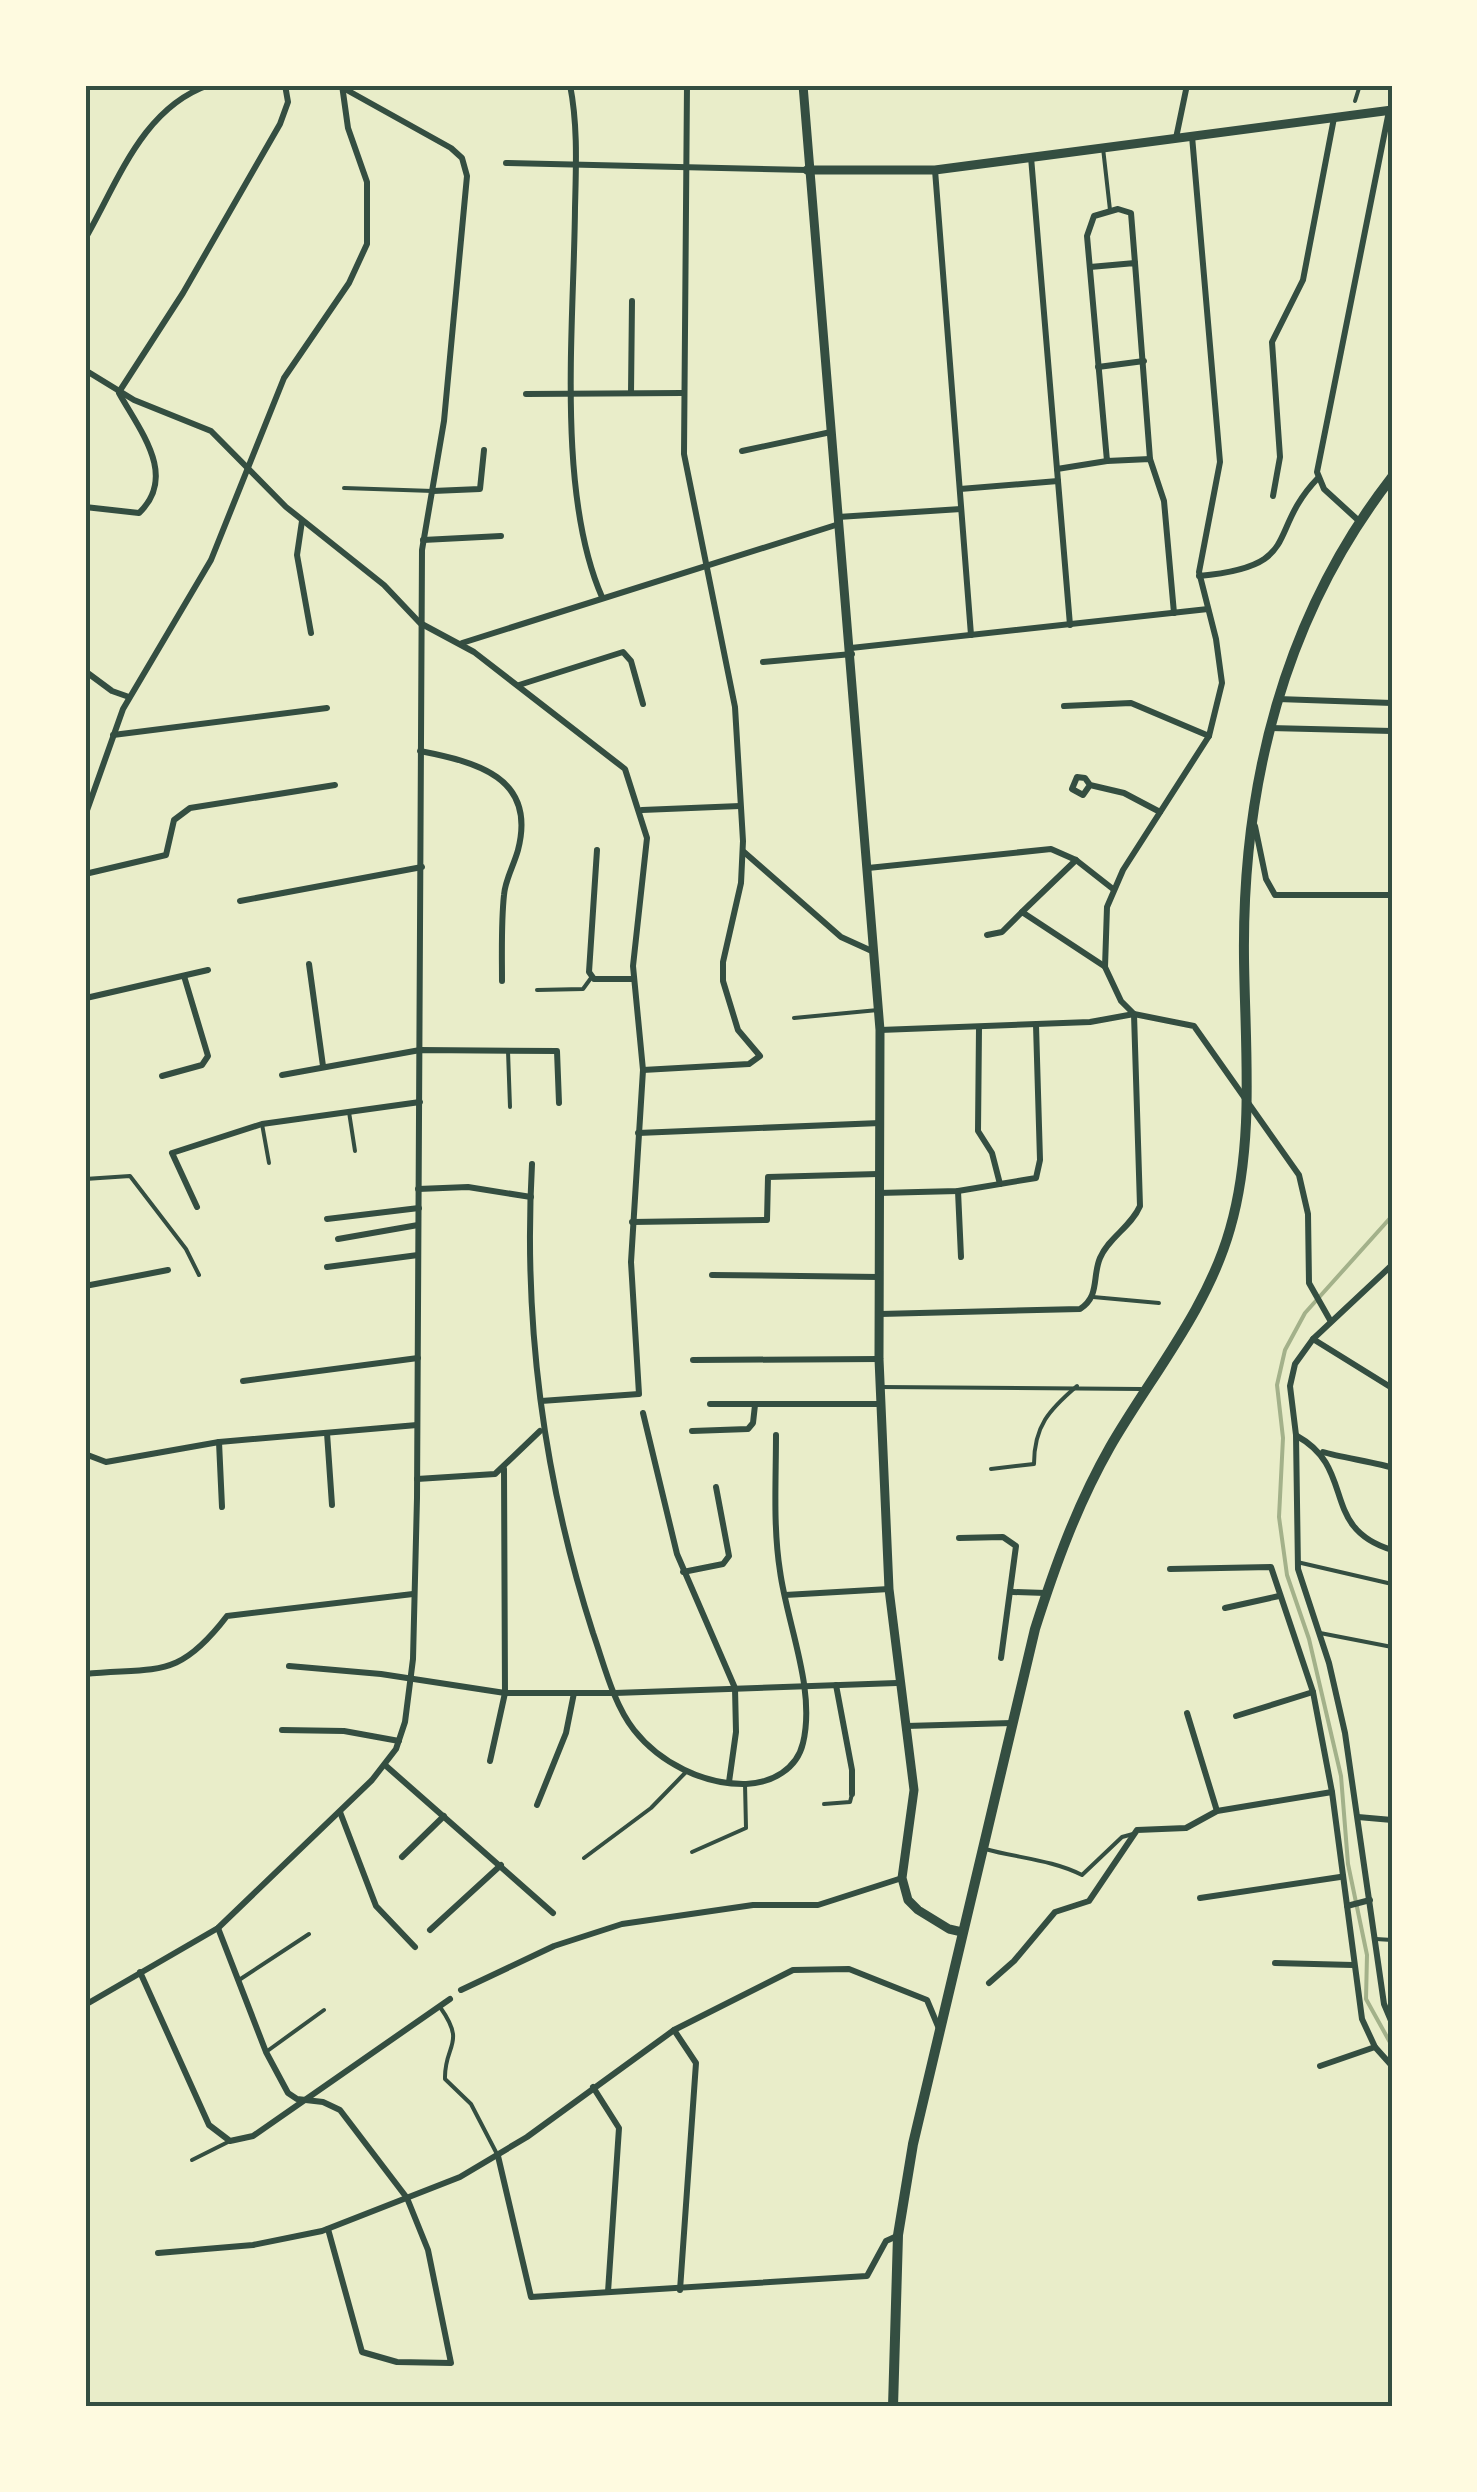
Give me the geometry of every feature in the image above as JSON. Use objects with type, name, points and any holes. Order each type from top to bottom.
[{"type":"main road","points":[[893,2407],[898,2235],[913,2144],[1012,1722],[1046,1593],[1094,1477],[1196,1308],[1222,1254],[1238,1193],[1246,1098],[1244,899],[1252,810],[1277,698],[1312,608],[1359,521],[1392,477]]},
{"type":"street","points":[[85,238],[148,129],[174,100],[209,85]]},
{"type":"street","points":[[119,392],[182,293],[280,124],[288,102],[286,85]]},
{"type":"street","points":[[570,85],[576,162],[574,394],[578,514],[585,552],[602,597]]},
{"type":"street","points":[[642,1070],[749,1064],[760,1059],[738,1030],[723,982],[743,851],[735,708],[686,472],[682,393],[686,85]]},
{"type":"street","points":[[804,85],[807,170],[852,651],[880,1030],[879,1358],[888,1589],[914,1799],[902,1878],[906,1894],[918,1910],[948,1930],[962,1932]]},
{"type":"street","points":[[1176,138],[1187,85]]},
{"type":"street","points":[[85,816],[129,697],[211,560],[284,378],[349,284],[368,238],[368,182],[348,128],[344,87]]},
{"type":"street","points":[[85,2005],[218,1928],[340,1812],[385,1765],[399,1742],[411,1678],[418,1425],[423,540],[446,409],[466,166],[451,148],[344,87]]},
{"type":"street","points":[[506,163],[935,170],[1390,110],[1318,478],[1274,552],[1241,570],[1199,576]]},
{"type":"street","points":[[1273,496],[1280,457],[1272,342],[1304,280],[1334,116]]},
{"type":"street","points":[[880,1314],[1080,1309],[1093,1297],[1102,1252],[1130,1224],[1142,1196],[1134,1014],[1120,1001],[1105,967],[1103,927],[1113,890],[1209,736],[1222,682],[1199,576],[1220,462],[1192,136]]},
{"type":"street","points":[[1031,157],[1070,625]]},
{"type":"street","points":[[935,170],[971,635]]},
{"type":"street","points":[[1106,459],[1088,225],[1094,216],[1110,210],[1131,213],[1150,459],[1164,500],[1174,613]]},
{"type":"street","points":[[1090,268],[1135,263]]},
{"type":"street","points":[[631,393],[632,302]]},
{"type":"street","points":[[1098,367],[1144,361]]},
{"type":"street","points":[[85,370],[119,392],[205,426],[302,521],[376,578],[420,624],[461,644],[620,764],[642,810],[647,845],[634,979],[642,1070],[631,1288],[639,1394],[541,1401]]},
{"type":"street","points":[[85,507],[139,513],[154,494],[157,466],[119,392]]},
{"type":"street","points":[[526,394],[682,393]]},
{"type":"street","points":[[742,451],[831,432]]},
{"type":"street","points":[[433,491],[480,489],[484,450]]},
{"type":"street","points":[[1057,469],[1106,459],[1150,459]]},
{"type":"street","points":[[1318,478],[1340,508],[1359,521]]},
{"type":"street","points":[[960,489],[1058,481]]},
{"type":"street","points":[[461,644],[838,520],[961,509]]},
{"type":"street","points":[[302,521],[297,555],[310,633]]},
{"type":"street","points":[[423,540],[501,536]]},
{"type":"street","points":[[763,662],[1208,609]]},
{"type":"street","points":[[518,685],[624,652],[631,661],[643,704]]},
{"type":"street","points":[[85,670],[112,691],[129,697]]},
{"type":"street","points":[[1277,698],[1392,702]]},
{"type":"street","points":[[1064,706],[1131,703],[1209,736]]},
{"type":"street","points":[[112,736],[327,708]]},
{"type":"street","points":[[1270,728],[1392,731]]},
{"type":"street","points":[[420,751],[474,762],[504,780],[517,804],[522,824],[504,892],[502,982]]},
{"type":"street","points":[[85,874],[166,855],[174,820],[190,808],[335,785]]},
{"type":"street","points":[[1090,785],[1124,794],[1160,812]]},
{"type":"street","points":[[642,810],[740,806]]},
{"type":"street","points":[[1252,810],[1266,879],[1275,895],[1392,895]]},
{"type":"street","points":[[868,868],[1044,848],[1076,860],[1113,890]]},
{"type":"street","points":[[597,850],[590,976],[634,979]]},
{"type":"street","points":[[743,851],[771,880],[841,937],[874,952]]},
{"type":"street","points":[[988,935],[1002,932],[1076,860]]},
{"type":"street","points":[[240,901],[422,867]]},
{"type":"street","points":[[1022,912],[1105,967]]},
{"type":"street","points":[[309,964],[324,1066]]},
{"type":"street","points":[[85,968],[85,1042]]},
{"type":"street","points":[[86,998],[208,970]]},
{"type":"street","points":[[162,1076],[202,1065],[208,1056],[184,976]]},
{"type":"street","points":[[880,1030],[1036,1025],[1134,1014],[1194,1026],[1303,1186],[1311,1291],[1330,1320]]},
{"type":"street","points":[[878,1193],[958,1192],[1028,1182],[1038,1174],[1036,1025]]},
{"type":"street","points":[[979,1028],[977,1125],[992,1154],[1000,1184]]},
{"type":"street","points":[[282,1075],[420,1050],[557,1051],[559,1102]]},
{"type":"street","points":[[197,1207],[172,1154],[262,1124],[420,1102]]},
{"type":"street","points":[[638,1133],[880,1123]]},
{"type":"street","points":[[532,1164],[540,1430],[575,1574],[615,1693],[639,1736],[686,1772],[745,1784],[780,1775],[802,1746],[802,1686],[777,1536],[776,1435]]},
{"type":"street","points":[[632,1222],[767,1220],[768,1176],[878,1174]]},
{"type":"street","points":[[418,1190],[468,1187],[530,1197]]},
{"type":"street","points":[[958,1192],[961,1257]]},
{"type":"street","points":[[327,1220],[419,1208]]},
{"type":"street","points":[[338,1239],[418,1225]]},
{"type":"street","points":[[327,1267],[418,1255]]},
{"type":"street","points":[[1392,1265],[1313,1338],[1298,1358],[1290,1386],[1296,1435],[1297,1562],[1345,1733],[1366,1901],[1376,1939],[1384,2004],[1392,2023]]},
{"type":"street","points":[[85,1286],[168,1270]]},
{"type":"street","points":[[712,1275],[878,1277]]},
{"type":"street","points":[[1313,1338],[1392,1388]]},
{"type":"street","points":[[243,1381],[418,1358]]},
{"type":"street","points":[[693,1360],[879,1358]]},
{"type":"street","points":[[710,1404],[881,1404]]},
{"type":"street","points":[[692,1432],[748,1428],[755,1405]]},
{"type":"street","points":[[643,1412],[656,1480],[683,1572],[735,1688],[736,1732],[730,1782]]},
{"type":"street","points":[[85,1454],[106,1462],[220,1442],[418,1425]]},
{"type":"street","points":[[417,1479],[478,1479],[504,1468],[540,1430]]},
{"type":"street","points":[[327,1432],[332,1505]]},
{"type":"street","points":[[1296,1435],[1322,1452],[1362,1465],[1384,1463],[1392,1468]]},
{"type":"street","points":[[220,1442],[222,1506]]},
{"type":"street","points":[[1322,1452],[1352,1525],[1370,1542],[1392,1550]]},
{"type":"street","points":[[490,1761],[505,1692],[504,1468]]},
{"type":"street","points":[[683,1572],[722,1564],[729,1556],[716,1487]]},
{"type":"street","points":[[960,1538],[1004,1537],[1017,1550],[1001,1658]]},
{"type":"street","points":[[1170,1569],[1271,1566],[1313,1692],[1332,1792],[1340,1876],[1348,1905],[1362,2019],[1375,2046],[1392,2066]]},
{"type":"street","points":[[784,1596],[888,1589]]},
{"type":"street","points":[[1012,1592],[1046,1593]]},
{"type":"street","points":[[85,1674],[180,1664],[206,1643],[226,1616],[412,1594]]},
{"type":"street","points":[[1225,1608],[1280,1596]]},
{"type":"street","points":[[289,1666],[505,1692],[615,1693],[897,1683]]},
{"type":"street","points":[[836,1684],[852,1770],[852,1794]]},
{"type":"street","points":[[1236,1716],[1313,1692]]},
{"type":"street","points":[[536,1805],[566,1733],[574,1693]]},
{"type":"street","points":[[1186,1713],[1218,1811]]},
{"type":"street","points":[[904,1726],[1012,1722]]},
{"type":"street","points":[[282,1730],[344,1731],[399,1742]]},
{"type":"street","points":[[385,1765],[553,1914]]},
{"type":"street","points":[[989,1983],[1056,1912],[1088,1900],[1137,1830],[1186,1828],[1218,1811],[1332,1792]]},
{"type":"street","points":[[340,1812],[376,1906],[415,1948]]},
{"type":"street","points":[[402,1857],[444,1816]]},
{"type":"street","points":[[1358,1817],[1392,1820]]},
{"type":"street","points":[[430,1930],[501,1865]]},
{"type":"street","points":[[1200,1898],[1340,1876]]},
{"type":"street","points":[[461,1990],[578,1934],[645,1919],[753,1905],[831,1902],[902,1878]]},
{"type":"street","points":[[1348,1905],[1366,1901]]},
{"type":"street","points":[[218,1928],[266,2052],[288,2092],[303,2101],[323,2102],[340,2110],[407,2198],[428,2250],[451,2363],[397,2362],[362,2352],[328,2229]]},
{"type":"street","points":[[1275,1962],[1353,1965]]},
{"type":"street","points":[[158,2253],[253,2245],[328,2229],[460,2178],[498,2156],[674,2030],[783,1974],[827,1966],[891,1982],[923,1997],[941,2032]]},
{"type":"street","points":[[140,1972],[218,2136],[230,2141],[254,2136],[450,1999]]},
{"type":"street","points":[[674,2030],[696,2062],[680,2290]]},
{"type":"street","points":[[1320,2066],[1375,2046]]},
{"type":"street","points":[[592,2087],[619,2128],[608,2292]]},
{"type":"street","points":[[498,2156],[530,2298],[867,2276],[886,2240],[898,2235]]},
{"type":"lane","points":[[1356,101],[1360,85]]},
{"type":"lane","points":[[1103,148],[1110,210]]},
{"type":"lane","points":[[344,488],[433,491]]},
{"type":"lane","points":[[537,990],[584,989],[590,976]]},
{"type":"lane","points":[[794,1018],[878,1010]]},
{"type":"lane","points":[[508,1051],[510,1107]]},
{"type":"lane","points":[[348,1112],[355,1152]]},
{"type":"lane","points":[[262,1124],[269,1163]]},
{"type":"lane","points":[[85,1179],[130,1176],[186,1249],[199,1275]]},
{"type":"lane","points":[[1093,1297],[1159,1303]]},
{"type":"lane","points":[[991,1469],[1034,1464],[1034,1439],[1046,1412],[1077,1386]]},
{"type":"lane","points":[[880,1387],[1146,1388]]},
{"type":"lane","points":[[1297,1562],[1392,1584]]},
{"type":"lane","points":[[1320,1633],[1392,1647]]},
{"type":"lane","points":[[584,1858],[652,1808],[686,1772]]},
{"type":"lane","points":[[692,1852],[746,1828],[745,1784]]},
{"type":"lane","points":[[824,1804],[850,1802],[852,1794]]},
{"type":"lane","points":[[982,1848],[1031,1861],[1059,1862],[1082,1875],[1122,1837],[1133,1834]]},
{"type":"lane","points":[[239,1980],[308,1934]]},
{"type":"lane","points":[[1376,1939],[1392,1940]]},
{"type":"lane","points":[[440,2008],[454,2027],[456,2039],[443,2074],[471,2104],[498,2156]]},
{"type":"lane","points":[[266,2052],[324,2010]]},
{"type":"lane","points":[[192,2160],[230,2141]]},
{"type":"waterway","points":[[1392,1216],[1305,1313],[1285,1350],[1277,1385],[1283,1438],[1279,1517],[1287,1575],[1309,1639],[1341,1776],[1348,1864],[1367,1955],[1366,1999],[1392,2046]]}]
